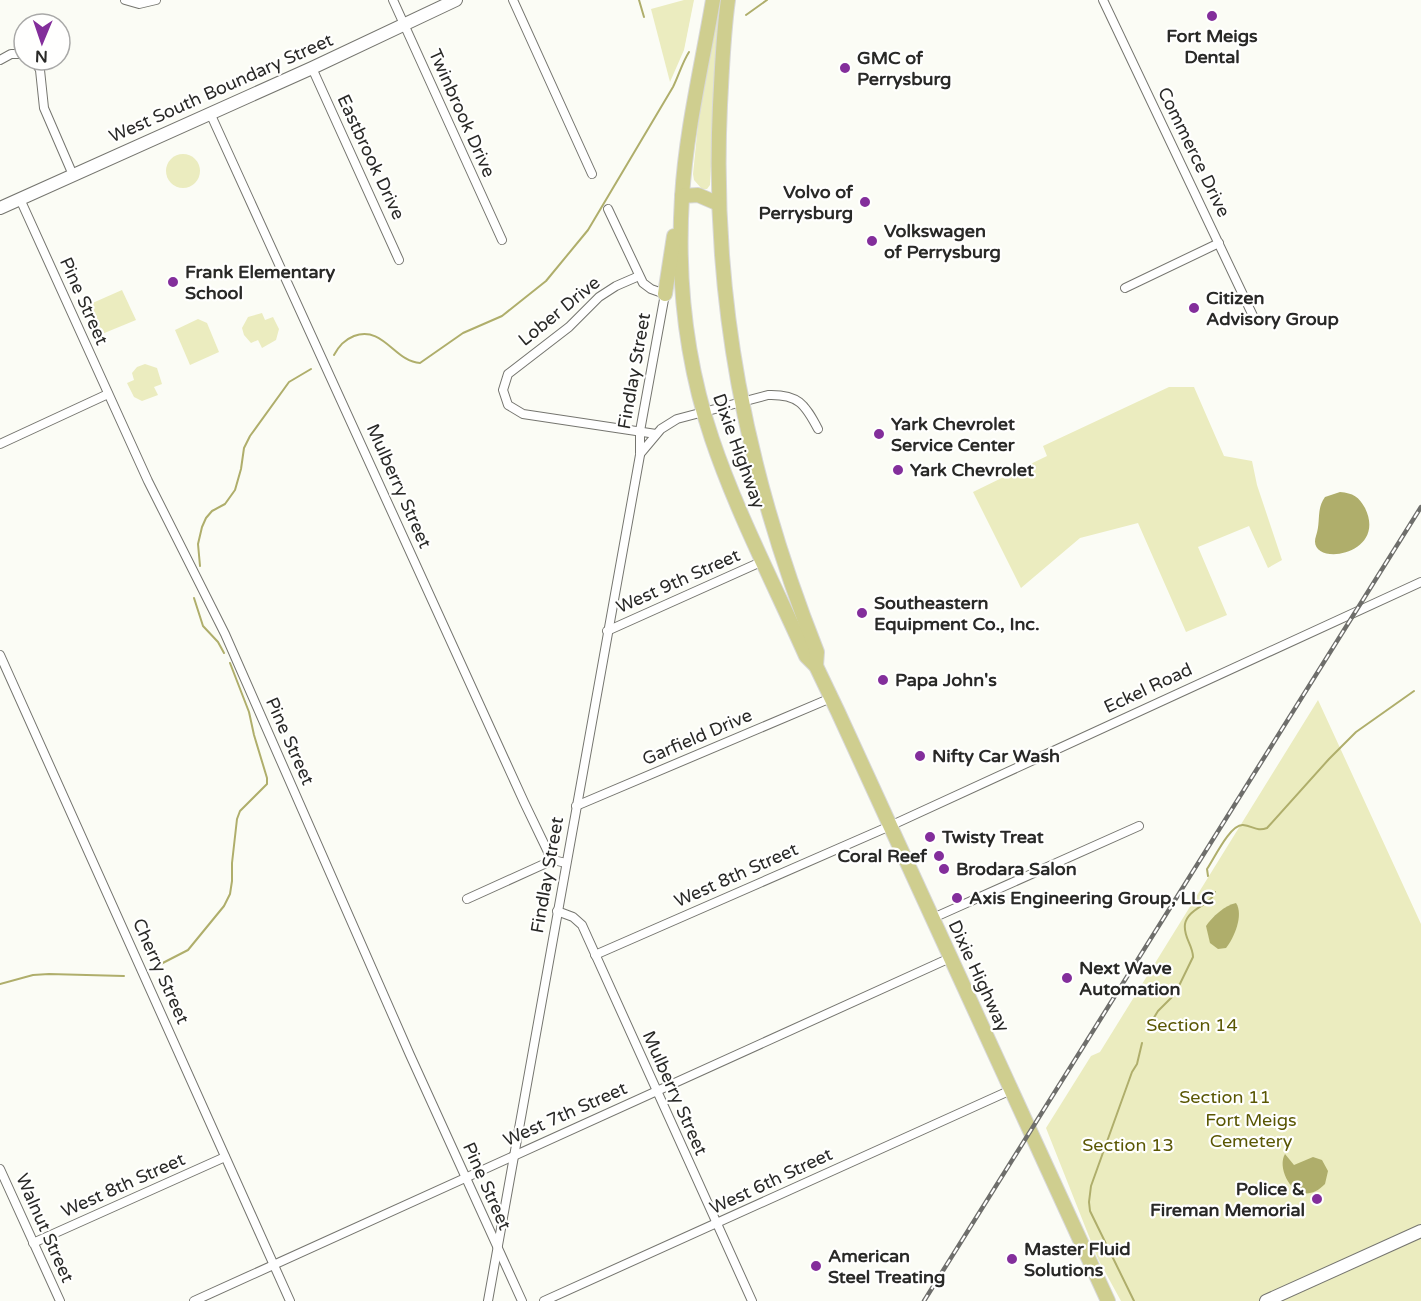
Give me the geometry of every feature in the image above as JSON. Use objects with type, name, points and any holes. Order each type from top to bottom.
[{"type":"main road","name":"Dixie Highway","points":[[713,0],[682,196],[681,248],[684,307],[693,366],[704,411],[722,468],[806,656],[816,666],[831,698],[1108,1301]]},
{"type":"main road","name":"Dixie Highway","points":[[726,0],[719,127],[719,204],[725,301],[741,401],[761,491],[787,573],[817,652],[816,666]]},
{"type":"main road","points":[[664,294],[682,196],[698,195],[719,204]]},
{"type":"street","points":[[125,0],[139,3],[156,0]]},
{"type":"street","name":"Twinbrook Drive","points":[[393,0],[502,240]]},
{"type":"street","name":"West South Boundary Street","points":[[0,208],[312,68],[403,23],[456,0]]},
{"type":"street","points":[[513,0],[592,174]]},
{"type":"street","name":"Commerce Drive","points":[[1103,0],[1254,318]]},
{"type":"street","name":"Eastbrook Drive","points":[[312,68],[399,260]]},
{"type":"street","points":[[40,72],[44,108],[73,175]]},
{"type":"street","name":"Mulberry Street","points":[[210,113],[488,724],[553,860]]},
{"type":"street","name":"Pine Street","points":[[20,199],[148,481],[225,634],[497,1250],[522,1301]]},
{"type":"street","points":[[608,209],[639,276],[647,287],[664,294]]},
{"type":"street","points":[[1125,288],[1219,243]]},
{"type":"street","name":"Lober Drive","points":[[639,276],[616,286],[599,297],[569,327],[508,374],[503,390],[508,405],[524,414],[656,434]]},
{"type":"street","name":"Findlay Street","points":[[488,1301],[640,455],[640,431],[664,294]]},
{"type":"street","points":[[0,444],[108,394]]},
{"type":"street","name":"Findlay Street","points":[[640,455],[656,434],[677,419],[768,395],[791,397],[801,402],[818,429]]},
{"type":"street","name":"West 9th Street","points":[[607,631],[763,561]]},
{"type":"street","name":"Eckel Road","points":[[890,826],[1421,582]]},
{"type":"street","name":"Cherry Street","points":[[0,655],[290,1301]]},
{"type":"street","name":"Garfield Drive","points":[[576,806],[831,698]]},
{"type":"street","name":"West 8th Street","points":[[595,955],[890,826]]},
{"type":"street","points":[[933,918],[1139,826]]},
{"type":"street","points":[[467,899],[553,860],[566,863]]},
{"type":"street","name":"Mulberry Street","points":[[557,911],[578,920],[752,1301]]},
{"type":"street","name":"West 7th Street","points":[[194,1301],[950,958]]},
{"type":"street","name":"West 6th Street","points":[[544,1301],[1011,1090]]},
{"type":"street","name":"West 8th Street","points":[[33,1243],[225,1157]]},
{"type":"street","name":"Walnut Street","points":[[0,1169],[60,1301]]},
{"type":"street","points":[[1266,1301],[1421,1231]]},
{"type":"green space","points":[[684,0],[694,0],[684,50],[670,82],[651,9]]},
{"type":"green space","points":[[718,0],[721,0],[715,69],[710,185],[707,189],[702,189],[694,180],[693,174],[700,105]]},
{"type":"green space","points":[[183,154],[195,159],[200,171],[195,183],[183,188],[171,183],[166,171],[171,159]]},
{"type":"green space","points":[[122,290],[136,320],[102,334],[88,305]]},
{"type":"green space","points":[[262,313],[265,320],[273,317],[279,329],[276,340],[262,348],[258,340],[251,343],[244,335],[242,328],[248,317]]},
{"type":"green space","points":[[198,319],[207,323],[219,352],[190,365],[175,330]]},
{"type":"green space","points":[[145,364],[157,368],[162,384],[154,387],[158,395],[142,401],[134,397],[127,383],[134,380],[132,373],[137,367]]},
{"type":"green space","points":[[1169,387],[1194,387],[1224,456],[1252,461],[1257,485],[1282,560],[1268,568],[1249,526],[1198,547],[1227,615],[1186,632],[1138,523],[1080,538],[1021,588],[973,492],[1047,456],[1043,446]]},
{"type":"green space","name":"Fort Meigs Cemetery","points":[[1318,700],[1421,924],[1421,1301],[1121,1301],[1098,1259],[1046,1128],[1091,1056],[1100,1052]]},
{"type":"shaded area","points":[[1340,492],[1355,496],[1365,508],[1369,525],[1366,538],[1357,547],[1345,552],[1333,554],[1322,552],[1316,546],[1320,506],[1325,497]]},
{"type":"shaded area","points":[[1236,903],[1239,914],[1235,933],[1226,948],[1218,949],[1210,943],[1206,926],[1219,912]]},
{"type":"shaded area","points":[[1285,1154],[1294,1165],[1313,1157],[1322,1160],[1328,1171],[1325,1184],[1315,1191],[1306,1193],[1291,1186],[1283,1169]]},
{"type":"waterway","points":[[639,0],[644,17]]},
{"type":"waterway","points":[[746,15],[767,0]]},
{"type":"waterway","points":[[334,355],[347,339],[364,334],[381,339],[403,357],[420,363],[463,333],[502,316],[546,281],[588,230],[673,87],[689,52]]},
{"type":"waterway","points":[[200,566],[198,544],[202,527],[212,511],[225,504],[235,490],[244,448],[250,436],[289,382],[311,369]]},
{"type":"waterway","points":[[194,598],[203,626],[218,642],[224,653]]},
{"type":"waterway","points":[[153,968],[188,950],[224,906],[230,894],[232,881],[237,819],[240,811],[267,784],[249,712],[230,663]]},
{"type":"waterway","points":[[1208,876],[1207,869],[1233,830],[1243,825],[1258,829],[1267,828],[1356,732],[1414,691]]},
{"type":"waterway","points":[[1147,1029],[1158,1011],[1175,994],[1193,957],[1185,933],[1187,919],[1190,914],[1209,901],[1215,892]]},
{"type":"waterway","points":[[0,984],[33,975],[124,976]]},
{"type":"waterway","points":[[1134,1301],[1090,1211],[1089,1202],[1091,1186],[1132,1072],[1137,1064],[1142,1043]]},
{"type":"railway","points":[[924,1301],[1421,507]]},
{"type":"place","name":"Fort Meigs Dental","points":[[1212,16]]},
{"type":"place","name":"GMC of Perrysburg","points":[[845,68]]},
{"type":"place","name":"Volvo of Perrysburg","points":[[865,202]]},
{"type":"place","name":"Volkswagen of Perrysburg","points":[[872,241]]},
{"type":"place","name":"Frank Elementary School","points":[[173,282]]},
{"type":"place","name":"Citizen Advisory Group","points":[[1194,308]]},
{"type":"place","name":"Yark Chevrolet Service Center","points":[[879,434]]},
{"type":"place","name":"Yark Chevrolet","points":[[898,470]]},
{"type":"place","name":"Southeastern Equipment Co., Inc.","points":[[862,613]]},
{"type":"place","name":"Papa John's","points":[[883,680]]},
{"type":"place","name":"Nifty Car Wash","points":[[920,756]]},
{"type":"place","name":"Twisty Treat","points":[[930,837]]},
{"type":"place","name":"Coral Reef","points":[[939,856]]},
{"type":"place","name":"Brodara Salon","points":[[944,869]]},
{"type":"place","name":"Axis Engineering Group, LLC","points":[[957,898]]},
{"type":"place","name":"Next Wave Automation","points":[[1067,978]]},
{"type":"place","name":"Police & Fireman Memorial","points":[[1317,1199]]},
{"type":"place","name":"Master Fluid Solutions","points":[[1012,1259]]},
{"type":"place","name":"American Steel Treating","points":[[816,1266]]},
{"type":"park label","name":"Section 14","points":[[1192,1025]]},
{"type":"park label","name":"Section 11","points":[[1225,1097]]},
{"type":"park label","name":"Section 13","points":[[1128,1145]]}]
